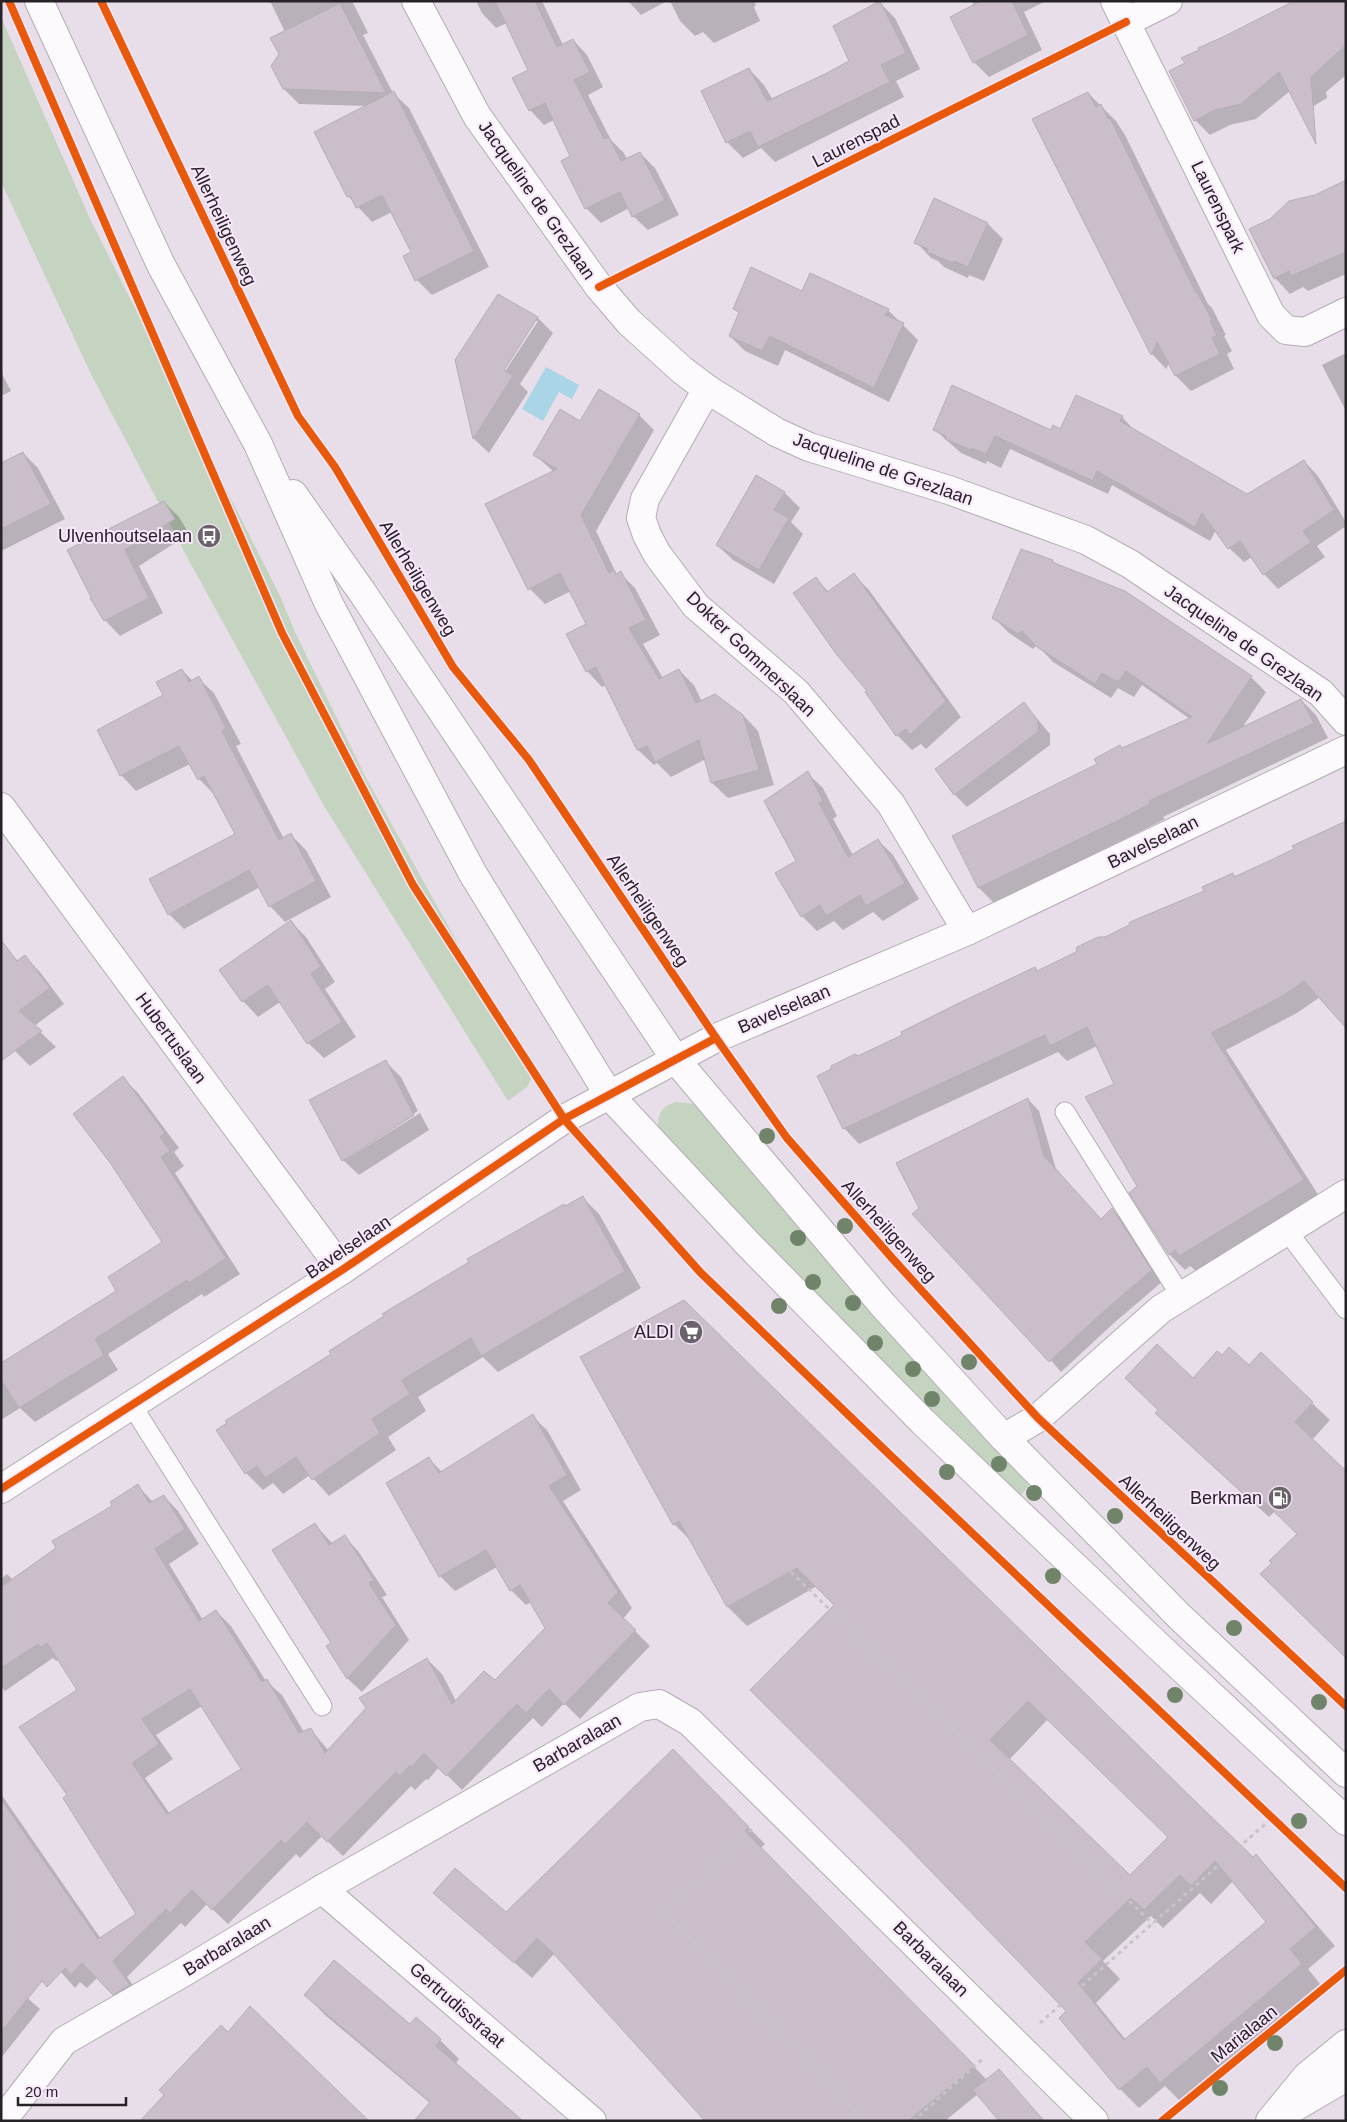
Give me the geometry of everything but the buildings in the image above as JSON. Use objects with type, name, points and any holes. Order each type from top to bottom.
[{"type":"street","points":[[39,1],[162,265],[258,444],[329,604],[474,874],[609,1095],[749,1245],[923,1422],[1155,1644],[1346,1821]]},
{"type":"street","name":"Jacqueline de Grezlaan","points":[[416,1],[477,116],[599,287],[629,322],[682,370],[707,389],[776,432],[809,447],[949,490],[1086,540],[1130,564],[1321,693],[1346,721]]},
{"type":"street","name":"Laurenspark","points":[[1168,1],[1121,12],[1271,315],[1286,330],[1305,332],[1346,312]]},
{"type":"street","name":"Dokter Gommerslaan","points":[[707,389],[645,499],[641,518],[647,535],[657,554],[696,606],[796,692],[891,804],[967,931]]},
{"type":"street","points":[[258,444],[362,592],[676,1060],[882,1304],[1004,1438],[1180,1617],[1346,1773]]},
{"type":"street","name":"Bavelselaan","points":[[1,1489],[342,1270],[564,1119],[716,1038],[967,931],[1346,750]]},
{"type":"street","name":"Hubertuslaan","points":[[1,807],[342,1270]]},
{"type":"street","points":[[1004,1438],[1038,1418],[1161,1309],[1346,1194]]},
{"type":"street","name":"Barbaralaan","points":[[2,2121],[64,2040],[176,1977],[322,1889],[640,1707],[659,1704],[690,1722],[1094,2121]]},
{"type":"street","name":"Gertrudisstraat","points":[[322,1889],[592,2121]]},
{"type":"street","points":[[1270,2121],[1307,2076],[1346,2044]]},
{"type":"street","points":[[1270,2121],[1346,2077]]},
{"type":"lane","points":[[1065,1112],[1181,1296]]},
{"type":"lane","points":[[1287,1231],[1346,1309]]},
{"type":"lane","points":[[131,1404],[322,1706]]},
{"type":"path","points":[[791,1572],[1153,1924]]},
{"type":"path","points":[[776,1806],[666,1913],[866,2121]]},
{"type":"path","points":[[1265,1812],[1279,1825]]},
{"type":"path","points":[[914,2121],[1153,1924],[1272,1818]]},
{"type":"green space","points":[[1,17],[91,221],[280,596],[295,632],[365,776],[532,1077],[527,1087],[508,1101],[324,806],[187,557],[92,376],[1,182]]},
{"type":"green space","points":[[676,1102],[697,1104],[1032,1481],[1019,1498],[774,1255],[659,1132],[658,1122],[660,1113],[666,1106]]},
{"type":"water","points":[[546,367],[579,385],[572,399],[559,392],[543,421],[522,409]]},
{"type":"cycle path","points":[[9,1],[282,633],[413,885],[564,1119],[700,1272],[1346,1888]]},
{"type":"cycle path","name":"Allerheiligenweg","points":[[101,1],[298,416],[335,467],[453,667],[529,760],[716,1038],[787,1138],[892,1258],[1038,1418],[1346,1706]]},
{"type":"cycle path","name":"Laurenspad","points":[[599,287],[1126,22]]},
{"type":"cycle path","points":[[1,1489],[342,1270],[564,1119],[716,1038]]},
{"type":"cycle path","name":"Marialaan","points":[[1162,2121],[1346,1970]]},
{"type":"place","name":"Ulvenhoutselaan","points":[[209,536]]},
{"type":"place","name":"ALDI","points":[[691,1332]]},
{"type":"place","name":"Berkman","points":[[1280,1498]]}]
